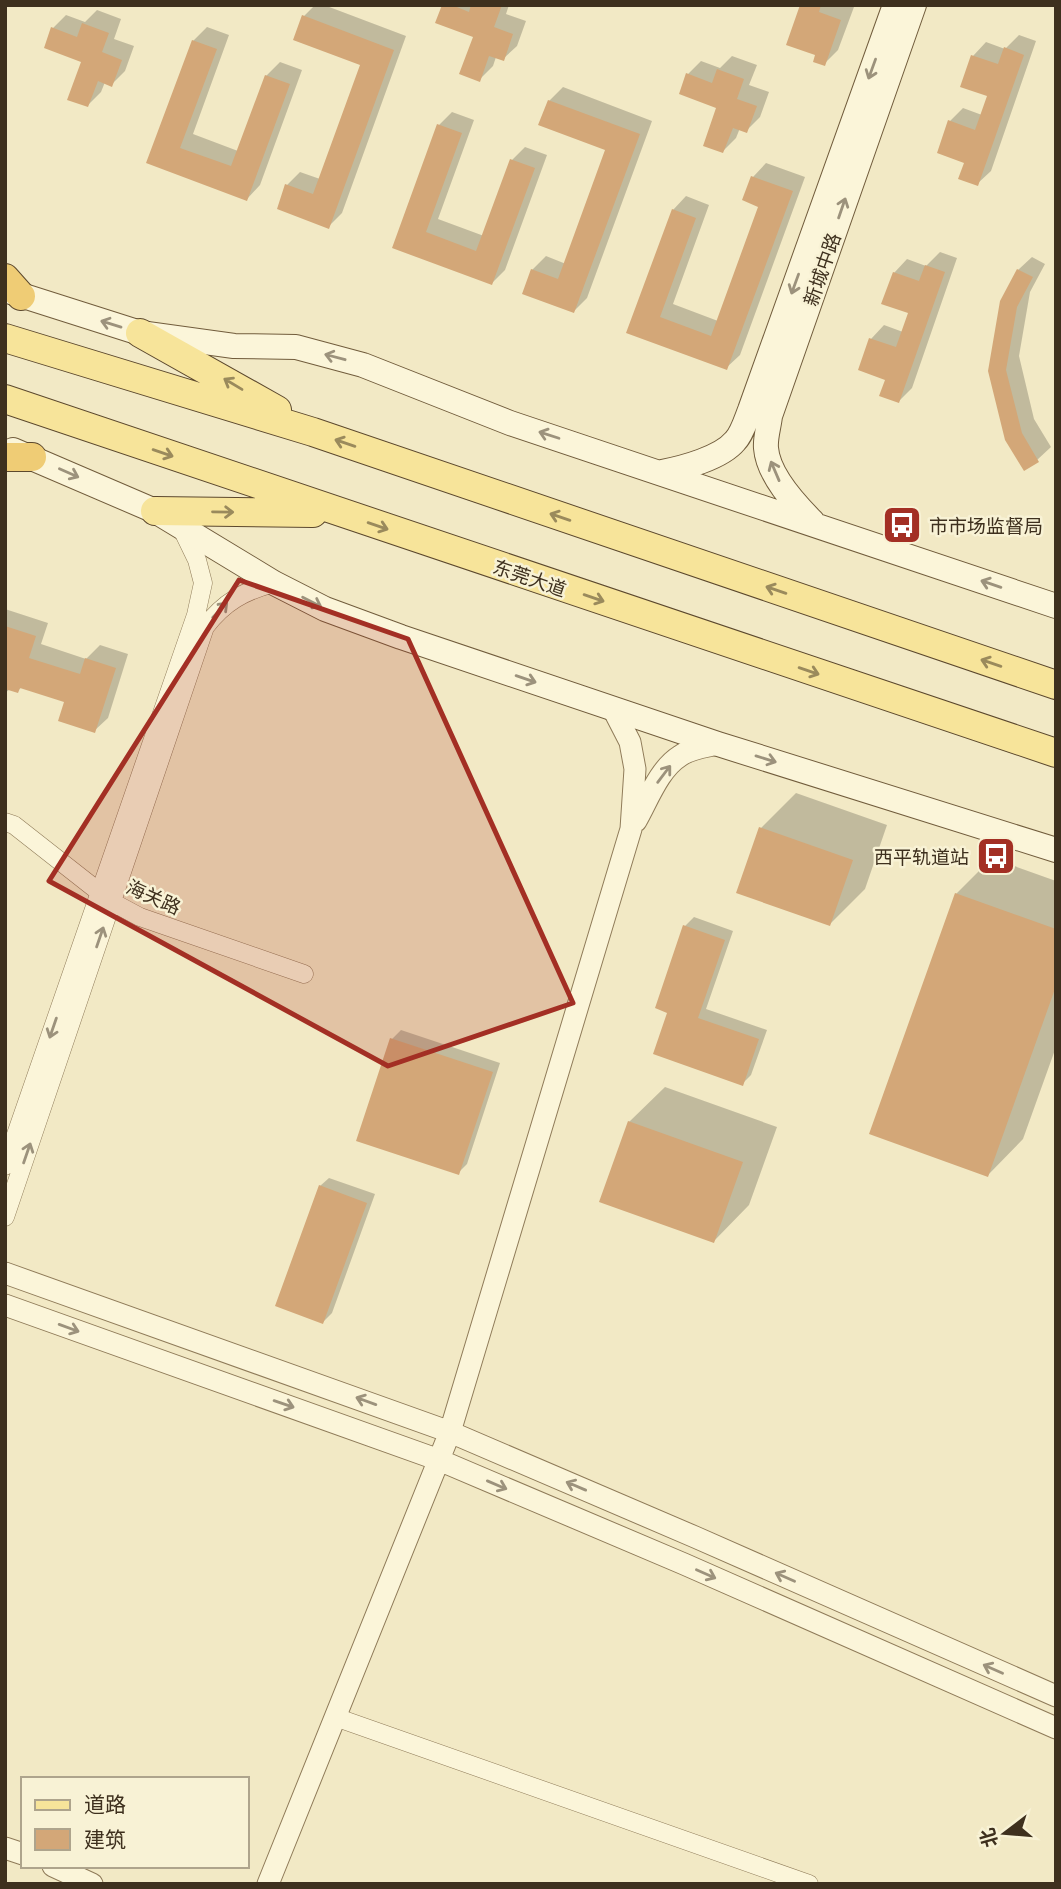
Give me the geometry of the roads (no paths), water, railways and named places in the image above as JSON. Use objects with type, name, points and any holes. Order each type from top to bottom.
[{"type":"main road","name":"新城中路","points":[[660,472],[686,468],[735,442],[750,410],[895,5]]},
{"type":"main road","name":"新城中路","points":[[816,524],[790,499],[778,479],[766,450],[770,416],[914,5]]},
{"type":"main road","points":[[11,288],[140,333],[225,379],[313,432]]},
{"type":"main road","points":[[140,333],[234,346],[296,347],[363,365],[510,422],[1056,606]]},
{"type":"main road","points":[[5,338],[313,432],[1056,685]]},
{"type":"main road","name":"东莞大道","points":[[5,399],[1056,753]]},
{"type":"main road","points":[[5,448],[19,457],[167,517],[274,583],[325,609],[718,744],[1056,850]]},
{"type":"main road","points":[[167,517],[339,513]]},
{"type":"street","points":[[5,1217],[197,615],[203,583],[197,560],[167,517]]},
{"type":"street","points":[[5,1166],[205,627],[216,611],[230,600],[250,589],[274,583]]},
{"type":"street","points":[[613,709],[631,742],[635,769],[631,830]]},
{"type":"street","points":[[268,1884],[450,1432],[631,830],[662,774],[679,756],[694,749],[718,744]]},
{"type":"street","name":"海关路","points":[[5,822],[14,825],[106,897],[140,917],[304,974]]},
{"type":"street","points":[[5,1273],[450,1432],[1056,1696]]},
{"type":"street","points":[[5,1305],[439,1460],[684,1564],[1056,1728]]},
{"type":"street","points":[[335,1717],[808,1884]]},
{"type":"street","points":[[58,1868],[92,1884]]},
{"type":"place","name":"市市场监督局","points":[[902,525]]},
{"type":"place","name":"西平轨道站","points":[[996,856]]}]
